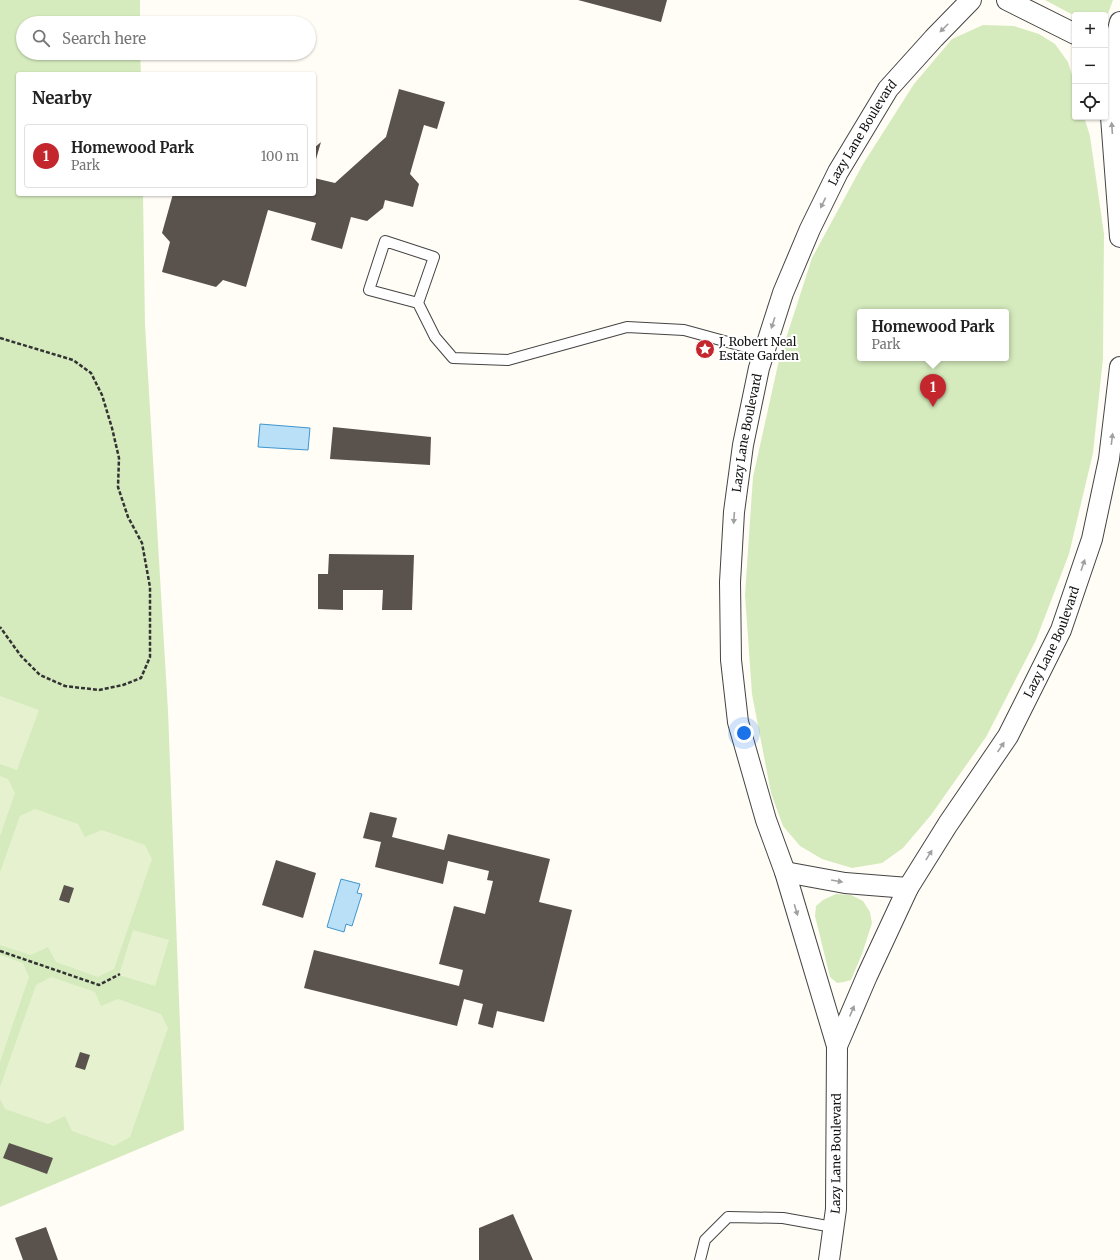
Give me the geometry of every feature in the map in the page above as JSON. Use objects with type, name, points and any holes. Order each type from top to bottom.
[{"type":"street","name":"Lazy Lane Boulevard","points":[[829,1260],[836,1202],[837,1046],[785,872],[766,820],[738,722],[731,660],[730,582],[734,512],[744,445],[759,368],[783,293],[810,230],[838,172],[888,89],[971,0]]},
{"type":"street","points":[[1007,0],[1072,32]]},
{"type":"street","points":[[1120,22],[1108,52],[1111,117],[1120,237]]},
{"type":"street","name":"Lazy Lane Boulevard","points":[[837,1046],[867,976],[908,888],[948,824],[1008,736],[1061,630],[1092,539],[1109,459],[1120,367]]},
{"type":"street","points":[[785,872],[845,883],[908,888]]},
{"type":"lane","points":[[418,303],[369,290],[385,241],[434,256],[418,303],[435,337],[453,358],[508,360],[627,327],[684,330],[764,352]]},
{"type":"lane","points":[[700,1260],[705,1240],[728,1217],[783,1218],[833,1227]]},
{"type":"path","points":[[0,338],[73,360],[91,373],[102,394],[119,458],[118,487],[128,517],[142,544],[149,580],[150,657],[141,678],[123,685],[99,690],[65,686],[40,675],[21,656],[0,627]]},
{"type":"path","points":[[0,951],[99,985],[120,974]]},
{"type":"green space","points":[[0,0],[140,0],[140,16],[16,16],[16,60],[140,60],[141,72],[16,72],[16,196],[143,196],[145,325],[168,711],[184,1130],[0,1207]]},
{"type":"green space","points":[[1045,0],[1113,0],[1108,14],[1108,12],[1072,12],[1072,14]]},
{"type":"green space","points":[[983,25],[1014,26],[1039,34],[1055,44],[1068,62],[1072,75],[1072,120],[1085,120],[1090,136],[1104,234],[1103,358],[1093,453],[1069,554],[1036,640],[986,737],[931,815],[903,848],[882,863],[852,868],[822,859],[800,846],[783,826],[771,793],[752,694],[745,595],[753,477],[779,360],[812,258],[863,164],[914,84],[952,39]]},
{"type":"green space","points":[[0,696],[39,710],[17,770],[0,764]]},
{"type":"green space","points":[[0,776],[8,779],[15,793],[0,836]]},
{"type":"green space","points":[[35,809],[78,824],[85,837],[102,830],[145,845],[152,859],[114,969],[98,977],[56,962],[48,947],[31,955],[0,945],[0,872],[20,816]]},
{"type":"green space","points":[[836,894],[851,895],[863,901],[870,912],[872,923],[862,954],[851,980],[837,983],[830,977],[815,916],[816,906],[823,900]]},
{"type":"green space","points":[[133,930],[169,940],[155,986],[119,975]]},
{"type":"green space","points":[[0,955],[23,963],[29,977],[0,1062]]},
{"type":"green space","points":[[51,977],[95,992],[101,1006],[118,999],[161,1014],[168,1028],[130,1137],[114,1146],[72,1131],[65,1116],[48,1124],[5,1109],[0,1099],[0,1087],[36,985]]},
{"type":"water","points":[[260,424],[310,428],[308,450],[258,447]]},
{"type":"water","points":[[341,879],[360,884],[357,893],[362,894],[352,926],[346,924],[344,932],[327,927]]},
{"type":"building","points":[[578,0],[667,0],[661,22]]},
{"type":"building","points":[[399,89],[445,102],[437,129],[424,125],[410,174],[419,184],[413,207],[385,200],[383,208],[367,221],[351,217],[342,249],[311,240],[316,223],[268,210],[246,287],[223,280],[216,287],[162,272],[170,242],[162,233],[172,196],[316,196],[316,178],[335,183],[386,137]]},
{"type":"building","points":[[321,142],[316,159],[316,146]]},
{"type":"building","points":[[333,427],[431,437],[430,465],[330,459]]},
{"type":"building","points":[[329,554],[414,555],[412,610],[382,610],[383,590],[343,590],[343,610],[318,609],[318,574],[328,574]]},
{"type":"building","points":[[370,812],[397,818],[392,837],[444,850],[448,834],[550,859],[539,902],[572,910],[544,1022],[497,1011],[493,1028],[478,1024],[483,1004],[464,999],[457,1026],[304,988],[314,950],[459,986],[463,970],[439,964],[454,906],[485,914],[493,881],[487,880],[489,871],[448,861],[443,884],[375,867],[381,842],[363,838]]},
{"type":"building","points":[[276,860],[316,873],[303,918],[262,905]]},
{"type":"building","points":[[64,885],[74,888],[69,903],[59,900]]},
{"type":"building","points":[[80,1052],[90,1055],[85,1070],[75,1067]]},
{"type":"building","points":[[9,1143],[53,1158],[47,1174],[3,1158]]},
{"type":"building","points":[[513,1214],[533,1260],[479,1260],[479,1228]]},
{"type":"building","points":[[46,1227],[58,1260],[23,1260],[15,1238]]},
{"type":"place","name":"J. Robert Neal Estate Garden","points":[[705,349]]},
{"type":"place","name":"Homewood Park","points":[[933,407]]}]
